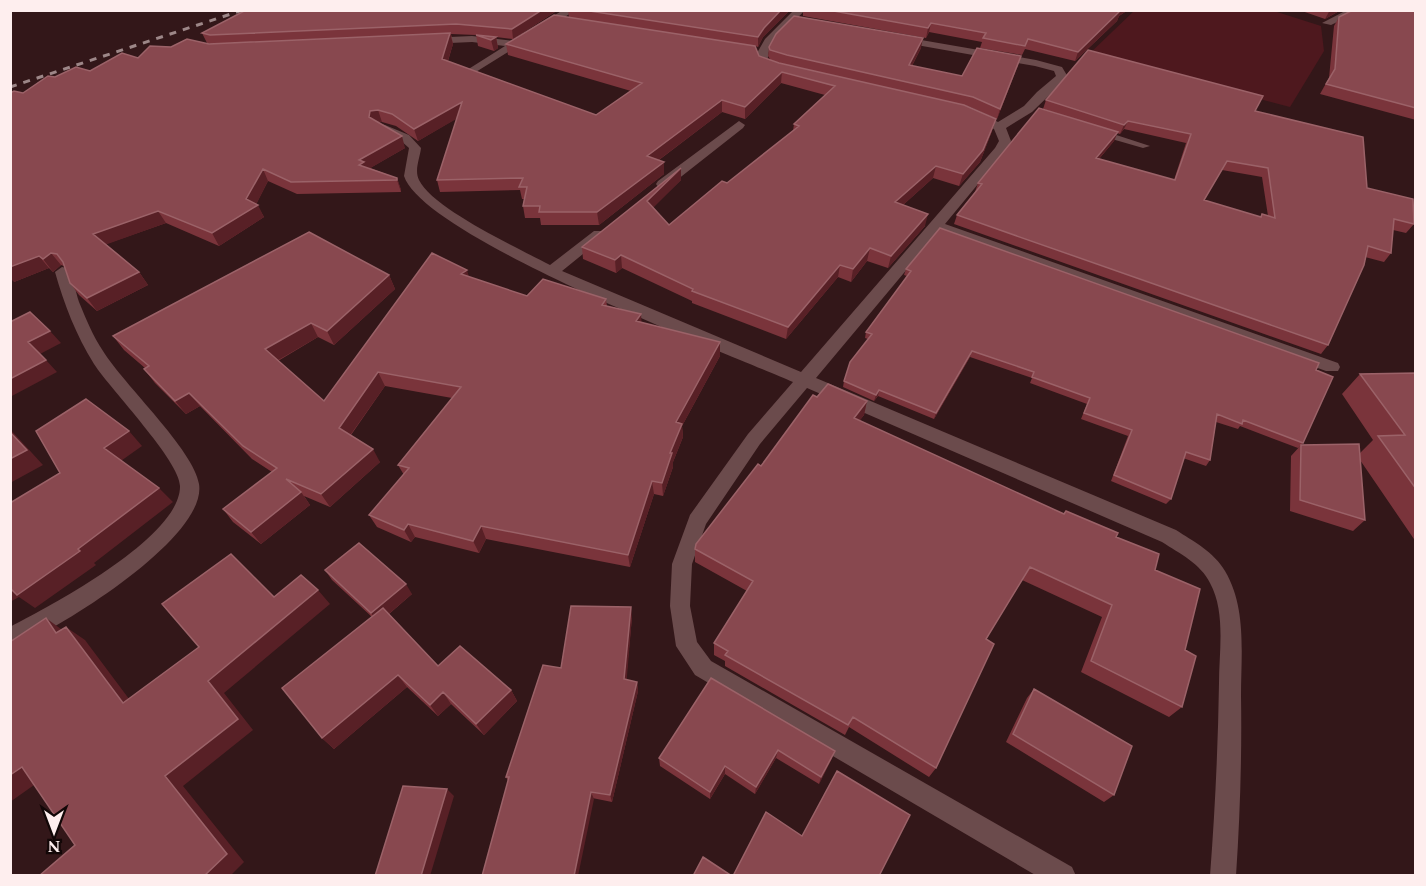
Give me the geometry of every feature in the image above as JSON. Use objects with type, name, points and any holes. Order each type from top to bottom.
[{"type":"street","points":[[471,72],[571,10]]},
{"type":"street","points":[[1327,23],[1357,10]]},
{"type":"street","points":[[794,72],[767,65],[757,52],[797,17]]},
{"type":"street","points":[[553,21],[576,24]]},
{"type":"street","points":[[888,37],[1036,63],[1058,69],[1062,77],[1041,94],[1033,111],[999,127]]},
{"type":"street","points":[[412,42],[472,39],[516,44]]},
{"type":"street","points":[[955,110],[987,119],[999,127],[1005,141],[1001,149],[754,439],[697,521],[682,564],[680,606],[687,646],[703,668],[1063,876]]},
{"type":"street","points":[[655,190],[739,125]]},
{"type":"street","points":[[380,127],[413,144],[415,148],[411,179],[428,199],[499,244],[551,272],[1169,536],[1200,555],[1217,575],[1225,593],[1230,626],[1230,776],[1223,876]]},
{"type":"street","points":[[935,225],[1332,367]]},
{"type":"street","points":[[551,272],[609,227]]},
{"type":"street","points":[[10,639],[111,580],[168,533],[188,504],[190,485],[176,459],[117,384],[86,339],[72,308],[62,272]]},
{"type":"lane","points":[[1091,130],[1146,146]]},
{"type":"shaded area","points":[[1135,10],[1274,11],[1321,26],[1324,51],[1290,107],[1088,55]]},
{"type":"building","points":[[246,10],[542,10],[512,29],[456,24],[210,35],[202,33]]},
{"type":"building","points":[[583,10],[781,10],[758,37]]},
{"type":"building","points":[[828,10],[1120,11],[1078,52],[1028,39],[1025,46],[983,38],[986,33],[931,23],[928,28]]},
{"type":"building","points":[[1353,10],[1416,10],[1416,108],[1326,84],[1335,69],[1339,17]]},
{"type":"building","points":[[554,15],[755,46],[759,56],[779,63],[964,105],[996,119],[983,150],[963,174],[936,166],[895,202],[928,214],[891,256],[870,248],[853,269],[840,265],[788,327],[692,291],[693,289],[621,255],[615,260],[582,247],[681,168],[647,201],[669,225],[722,181],[727,183],[799,126],[794,124],[835,86],[782,72],[745,107],[722,100],[647,156],[664,162],[597,212],[539,212],[540,206],[523,206],[527,187],[519,187],[523,178],[437,180],[462,102],[414,129],[392,114],[378,110],[370,111],[369,117],[402,136],[359,160],[364,162],[359,165],[397,178],[397,180],[291,182],[263,169],[246,199],[258,205],[212,233],[158,211],[93,234],[139,272],[87,298],[70,283],[63,262],[57,254],[51,253],[43,259],[39,256],[10,267],[10,93],[14,91],[23,93],[48,76],[55,77],[76,67],[90,71],[122,53],[138,58],[150,46],[171,47],[187,39],[209,44],[450,33],[442,59],[596,115],[642,83],[506,44]]},
{"type":"building","points":[[794,16],[923,38],[909,65],[962,76],[977,48],[1021,56],[1000,109],[973,97],[770,50],[769,47],[776,34]]},
{"type":"building","points":[[476,35],[496,37],[491,40]]},
{"type":"building","points":[[1088,50],[1263,96],[1255,111],[1363,137],[1367,188],[1413,199],[1414,224],[1394,219],[1391,253],[1368,246],[1364,265],[1328,345],[957,215],[982,184],[978,183],[1039,108],[1118,132],[1096,158],[1175,180],[1191,134],[1128,121],[1124,125],[1046,100]],"holes":[[[1227,161],[1268,168],[1275,218],[1262,214],[1261,217],[1204,200]]]},
{"type":"building","points":[[940,228],[1319,363],[1316,370],[1333,377],[1303,443],[1243,420],[1242,424],[1217,414],[1210,460],[1186,452],[1171,499],[1114,475],[1132,430],[1084,413],[1090,398],[1032,377],[1034,372],[972,351],[936,413],[879,390],[876,395],[844,381],[850,362],[872,334],[866,332],[911,271],[906,269]]},
{"type":"building","points":[[309,232],[389,275],[327,331],[311,323],[265,349],[324,401],[432,253],[467,270],[461,274],[527,296],[543,279],[606,299],[602,305],[641,314],[636,321],[720,342],[676,422],[682,424],[670,453],[672,453],[662,483],[652,481],[628,555],[481,526],[473,541],[408,524],[404,530],[369,515],[409,468],[398,465],[461,387],[378,372],[339,428],[373,449],[321,494],[286,479],[301,492],[251,532],[223,509],[277,468],[243,446],[189,393],[175,401],[144,369],[149,366],[113,336]]},
{"type":"building","points":[[30,312],[50,331],[28,342],[46,360],[10,379],[10,322]]},
{"type":"building","points":[[1416,373],[1416,489],[1378,436],[1405,435],[1360,374]]},
{"type":"building","points":[[828,384],[867,401],[854,418],[1064,514],[1066,511],[1118,533],[1116,537],[1159,554],[1155,570],[1200,589],[1185,650],[1196,656],[1182,707],[1091,661],[1112,605],[1030,567],[986,639],[994,644],[936,768],[853,717],[848,725],[725,655],[728,651],[714,643],[753,581],[695,549],[696,544],[758,464],[761,466],[813,395],[817,397]]},
{"type":"building","points":[[86,399],[129,431],[104,448],[159,488],[78,549],[80,551],[17,595],[10,588],[10,503],[60,473],[36,431]]},
{"type":"building","points":[[10,432],[27,450],[10,459]]},
{"type":"building","points":[[1359,444],[1365,520],[1300,500],[1301,445]]},
{"type":"building","points":[[359,543],[406,584],[371,613],[325,570]]},
{"type":"building","points":[[231,554],[274,597],[301,575],[318,590],[208,681],[238,719],[165,776],[227,854],[204,876],[39,876],[75,845],[22,767],[10,775],[10,642],[46,618],[56,633],[66,627],[123,703],[199,647],[162,604]]},
{"type":"building","points":[[571,606],[631,607],[624,679],[637,682],[610,795],[591,792],[574,876],[482,876],[509,777],[506,777],[543,665],[561,668]]},
{"type":"building","points":[[383,608],[438,666],[460,646],[511,690],[476,724],[443,692],[430,705],[398,675],[322,738],[282,688]]},
{"type":"building","points":[[711,678],[835,751],[821,777],[778,750],[756,787],[725,766],[710,792],[659,758]]},
{"type":"building","points":[[1034,689],[1132,746],[1114,795],[1013,734]]},
{"type":"building","points":[[837,771],[910,815],[879,876],[733,876],[766,812],[802,836]]},
{"type":"building","points":[[403,786],[447,789],[421,876],[375,876]]},
{"type":"building","points":[[703,857],[732,876],[693,876]]},
{"type":"railway","points":[[10,87],[243,10]]}]
